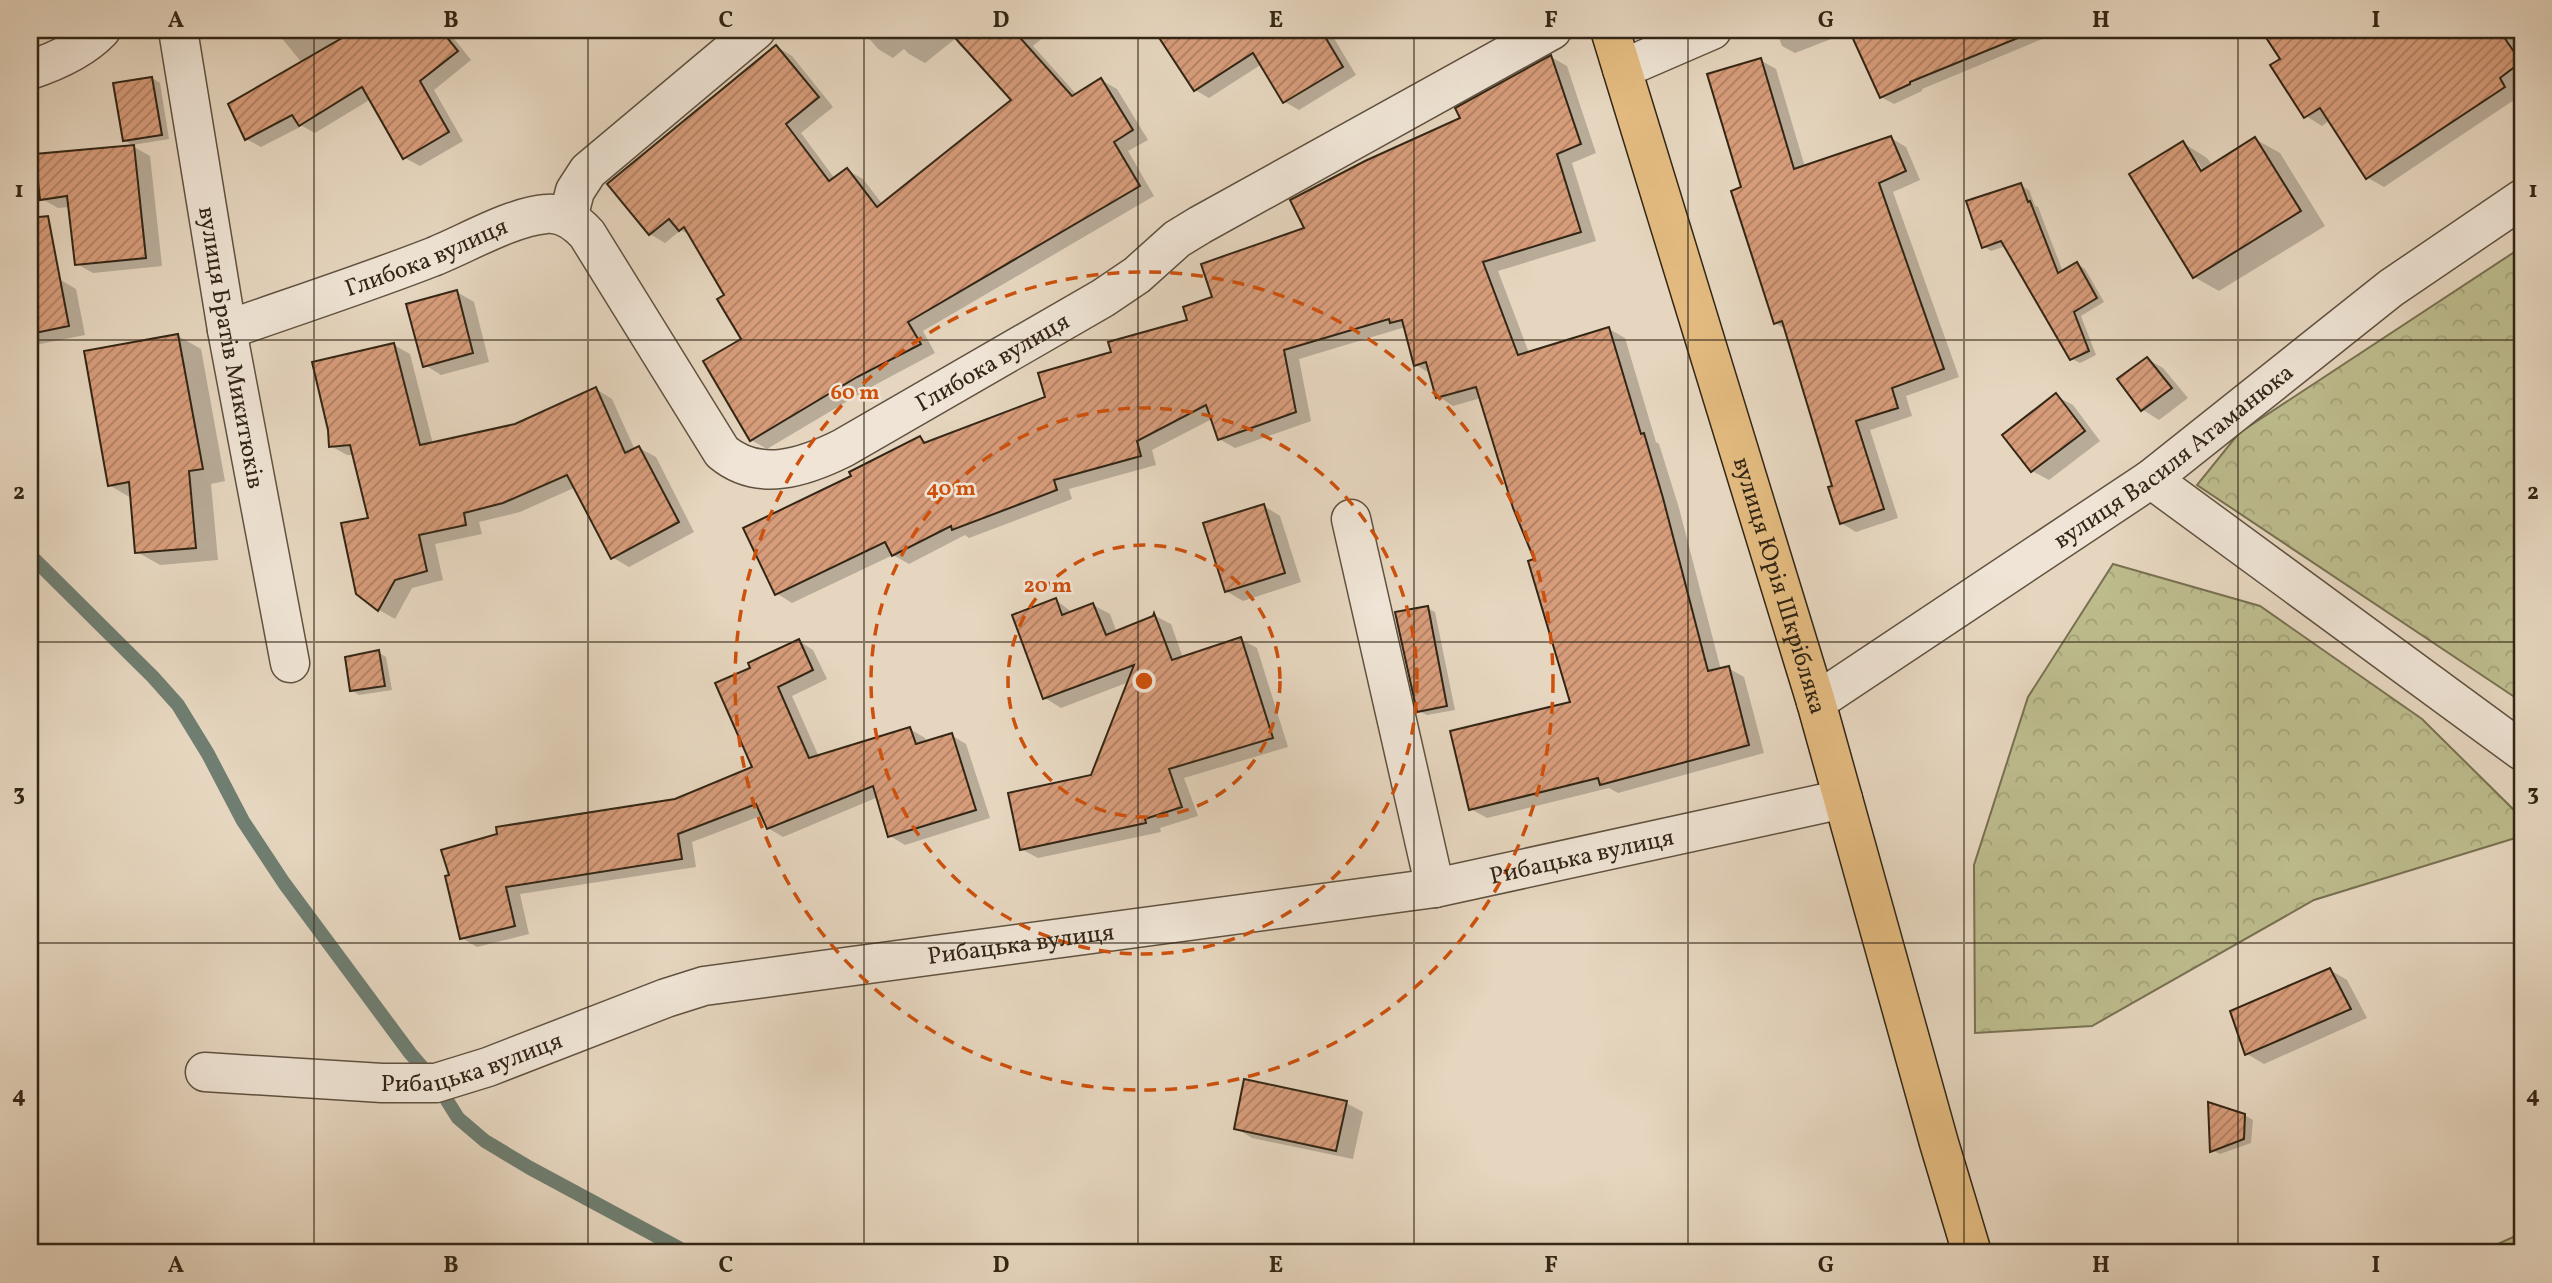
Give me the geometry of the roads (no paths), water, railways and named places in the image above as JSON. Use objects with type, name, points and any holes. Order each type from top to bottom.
[{"type":"main road","name":"вулиця Юрія Шкрібляка","points":[[1610,30],[1816,702],[1972,1253]]},
{"type":"street","points":[[30,70],[49,64],[93,38],[100,30]]},
{"type":"street","name":"вулиця Братів Микитюків","points":[[178,30],[227,330],[290,663]]},
{"type":"street","points":[[568,218],[575,191],[588,171],[756,30]]},
{"type":"street","name":"Глибока вулиця","points":[[227,330],[430,258],[519,221],[545,214],[568,218],[587,234],[722,453],[731,460],[754,468],[794,469],[818,461],[843,448],[1103,298],[1137,275],[1177,239],[1199,225],[1552,30]]},
{"type":"street","points":[[1622,69],[1712,30]]},
{"type":"street","name":"вулиця Василя Атаманюка","points":[[1816,702],[2151,479],[2391,288],[2522,199]]},
{"type":"street","points":[[2151,479],[2522,751]]},
{"type":"street","points":[[1351,519],[1435,888]]},
{"type":"street","name":"Рибацька вулиця","points":[[205,1072],[382,1083],[436,1083],[488,1067],[666,998],[704,986],[1435,888],[1843,799]]},
{"type":"waterway","points":[[30,555],[178,705],[208,754],[243,821],[284,883],[410,1053],[436,1083],[458,1118],[485,1141],[530,1168],[688,1253]]}]
